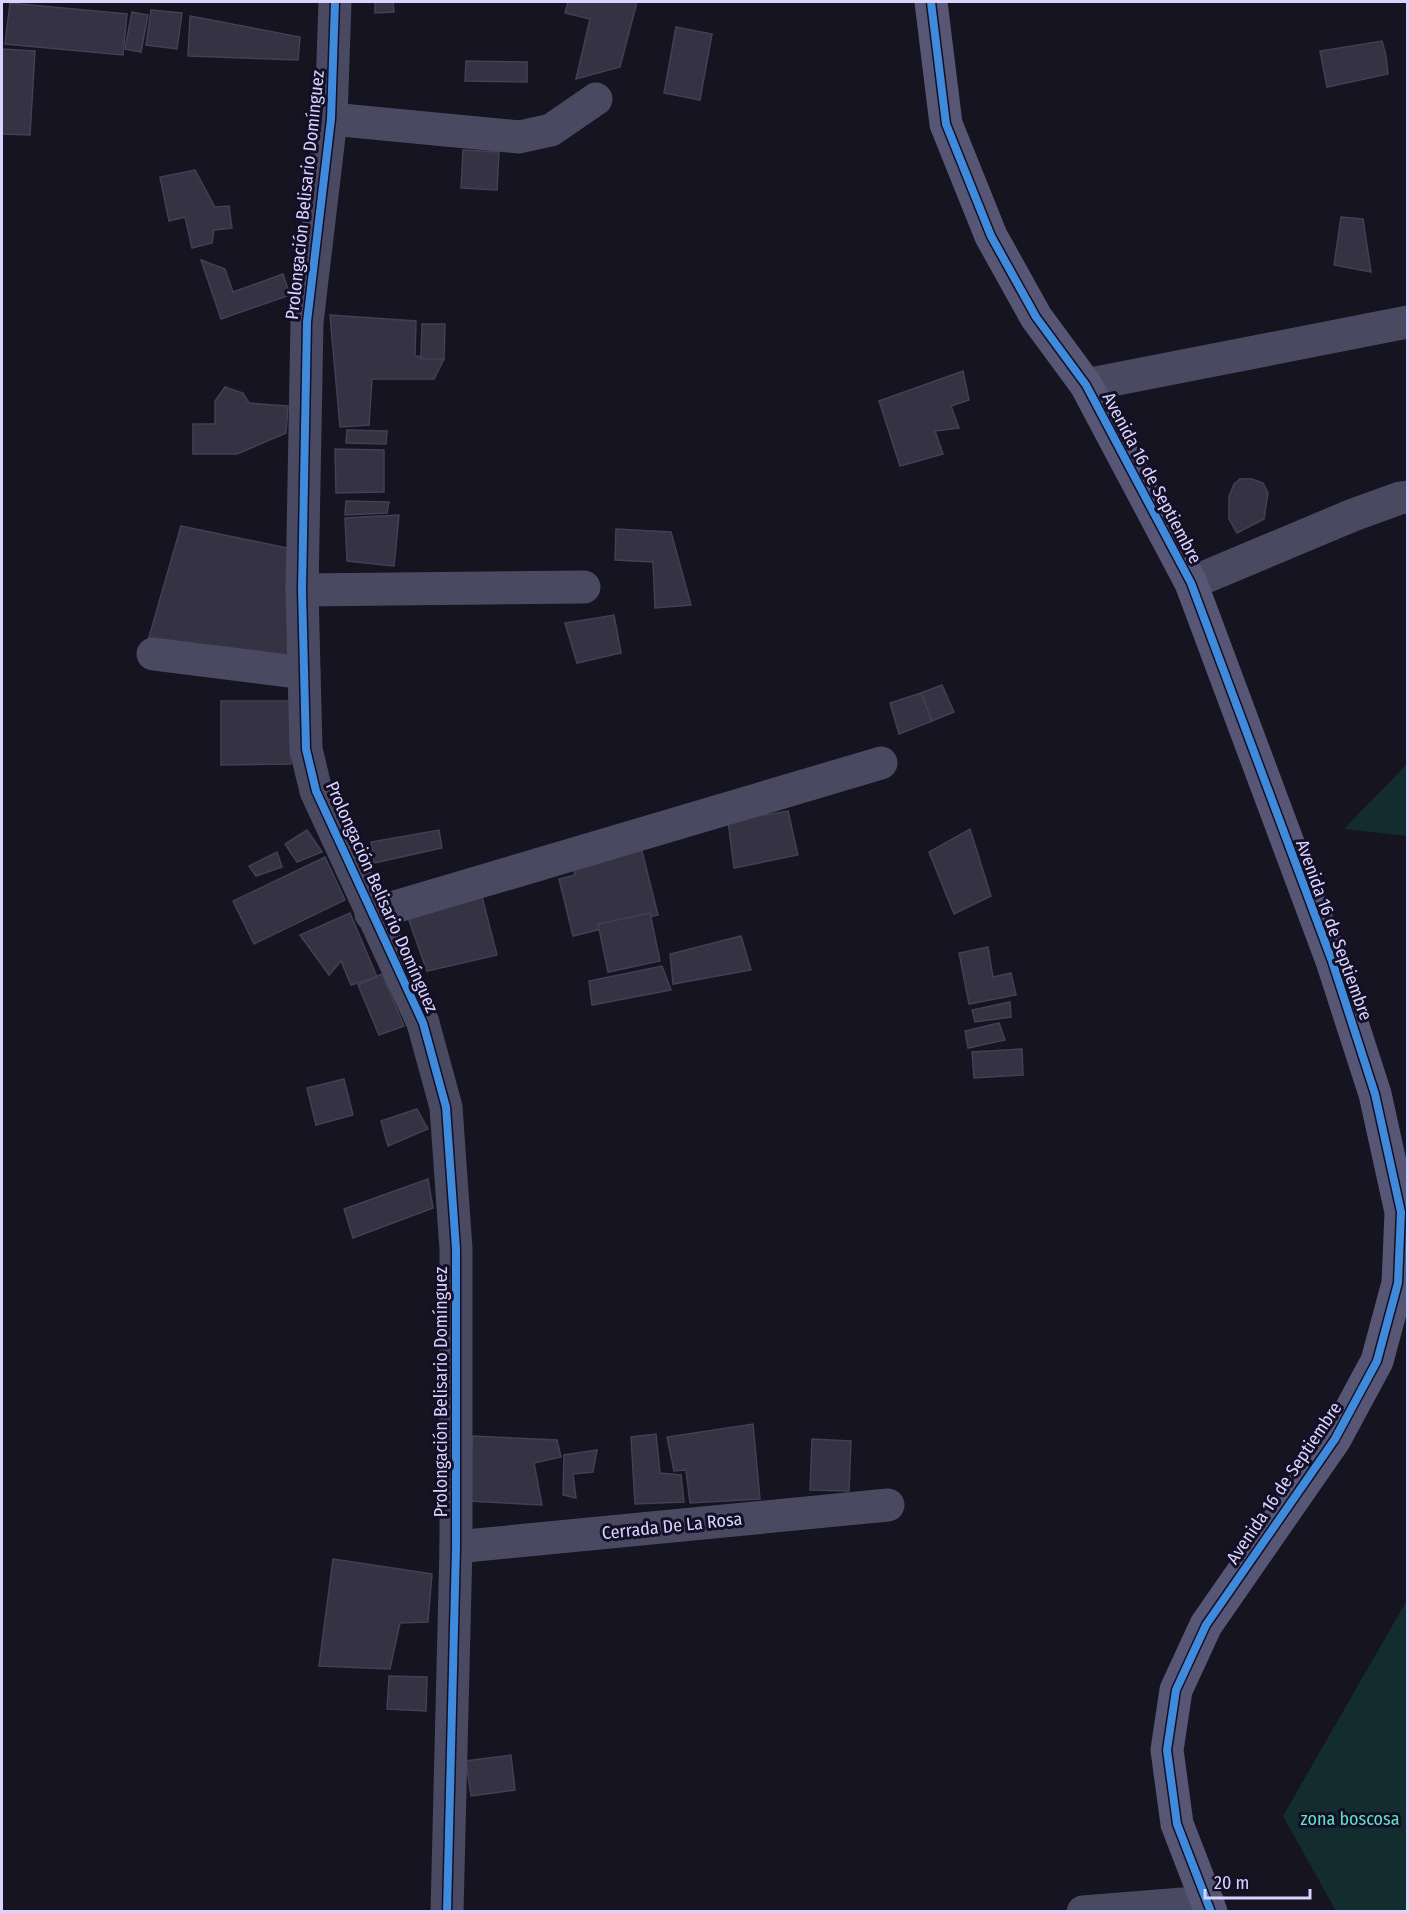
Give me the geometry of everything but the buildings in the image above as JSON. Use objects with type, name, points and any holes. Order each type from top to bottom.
[{"type":"street","name":"Prolongación Belisario Domínguez","points":[[335,2],[331,119],[308,322],[302,590],[306,749],[316,791],[423,1023],[446,1107],[456,1249],[456,1547],[447,1911]]},
{"type":"street","name":"Avenida 16 de Septiembre","points":[[932,2],[946,123],[987,226],[1035,317],[1086,385],[1191,584],[1332,961],[1375,1094],[1401,1212],[1398,1283],[1377,1361],[1335,1439],[1206,1625],[1176,1690],[1167,1750],[1177,1824],[1209,1907]]},
{"type":"street","points":[[331,119],[519,137],[551,130],[596,99]]},
{"type":"street","points":[[1086,385],[1407,322]]},
{"type":"street","points":[[1191,584],[1353,515],[1407,497]]},
{"type":"street","points":[[302,590],[584,587]]},
{"type":"street","points":[[153,654],[304,673]]},
{"type":"street","points":[[371,914],[882,763]]},
{"type":"street","name":"Cerrada De La Rosa","points":[[456,1547],[888,1505]]},
{"type":"street","points":[[1083,1911],[1209,1907]]},
{"type":"green space","points":[[1407,764],[1407,836],[1344,829]]},
{"type":"green space","name":"zona boscosa","points":[[1407,1600],[1407,1911],[1336,1911],[1283,1816]]},
{"type":"cycle path","points":[[335,2],[331,119],[307,322],[302,590],[306,749],[316,791],[423,1023],[446,1107],[456,1249],[456,1547],[447,1912]]},
{"type":"cycle path","points":[[931,2],[946,124],[991,236],[1036,317],[1086,385],[1191,583],[1332,961],[1375,1094],[1401,1212],[1398,1283],[1377,1361],[1335,1439],[1206,1625],[1176,1690],[1167,1750],[1177,1824],[1211,1912]]}]
